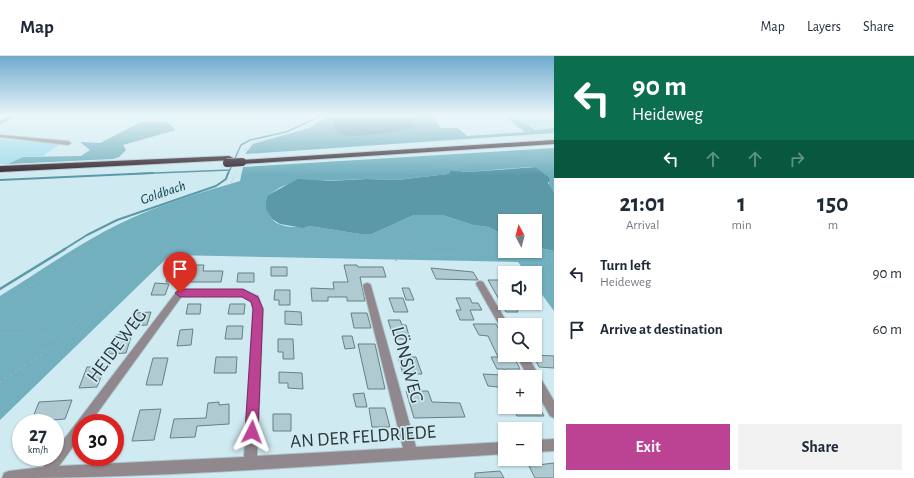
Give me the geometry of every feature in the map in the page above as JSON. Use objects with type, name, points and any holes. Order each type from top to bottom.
[{"type":"highway","points":[[241,163],[554,138]]},
{"type":"highway","points":[[0,169],[228,161],[241,163],[554,142]]},
{"type":"highway","points":[[0,174],[228,161]]},
{"type":"street","points":[[0,136],[68,143]]},
{"type":"street","points":[[480,284],[500,318]]},
{"type":"street","name":"LÖNSWEG","points":[[367,286],[411,453]]},
{"type":"street","name":"HEIDEWEG","points":[[90,414],[180,293],[243,293],[255,299],[258,309],[250,463]]},
{"type":"street","points":[[542,392],[554,412]]},
{"type":"street","points":[[46,473],[72,438]]},
{"type":"street","points":[[542,446],[554,445]]},
{"type":"street","name":"AN DER FELDRIEDE","points":[[8,478],[46,473],[498,448]]},
{"type":"path","points":[[283,136],[256,142],[244,150],[296,147],[298,144],[313,138],[326,136]]},
{"type":"path","points":[[441,136],[448,138],[494,136]]},
{"type":"path","points":[[0,382],[60,342],[78,323],[137,275],[162,252],[183,239],[204,236],[208,228],[226,211],[246,196],[274,180],[293,176],[356,171],[392,174],[422,173],[431,171],[436,166],[525,162],[528,157],[554,161]]},
{"type":"path","points":[[0,306],[104,238],[146,216],[189,203],[230,185],[241,163]]},
{"type":"path","points":[[230,185],[235,191],[246,196]]},
{"type":"path","points":[[189,203],[262,218],[276,227],[293,231],[360,238],[396,235],[427,238]]},
{"type":"path","points":[[385,236],[410,249],[429,254],[449,256],[459,254],[477,244],[498,241]]},
{"type":"path","points":[[396,261],[410,249]]},
{"type":"path","points":[[542,254],[554,260]]},
{"type":"path","points":[[0,333],[45,334],[60,342]]},
{"type":"shaded area","points":[[114,136],[156,136],[123,145],[126,150],[119,157],[113,159],[8,164],[23,157],[81,156],[90,150],[80,142],[100,143]]},
{"type":"shaded area","points":[[282,136],[514,136],[245,154],[253,144]]},
{"type":"shaded area","points":[[0,139],[60,144],[43,156],[23,157],[8,164],[0,164]]},
{"type":"shaded area","points":[[554,148],[554,192],[549,185],[549,177],[536,167],[530,167],[467,172],[451,170],[448,174],[397,180],[367,179],[295,182],[281,187],[268,195],[266,200],[272,219],[284,226],[309,226],[360,234],[372,234],[414,215],[442,215],[473,225],[488,227],[498,232],[498,258],[542,258],[542,248],[554,251],[554,311],[542,295],[542,266],[521,266],[518,262],[170,255],[0,420],[0,296],[74,249],[133,217],[163,205],[240,181],[243,167]]},
{"type":"shaded area","points":[[536,167],[549,177],[550,181],[548,183],[554,192],[554,251],[542,248],[542,214],[498,214],[498,232],[488,227],[473,225],[442,215],[414,215],[372,234],[360,234],[309,226],[303,228],[280,224],[272,219],[266,209],[266,200],[268,195],[298,179],[328,181],[367,179],[397,180],[448,174],[451,170],[467,172]]},
{"type":"building","points":[[189,265],[204,265],[203,271],[223,271],[221,282],[166,282],[168,275],[172,275],[174,271],[187,271]]},
{"type":"building","points":[[344,265],[357,265],[358,267],[383,267],[386,277],[360,277],[365,301],[347,301],[347,297],[328,297],[328,301],[312,301],[311,288],[334,289],[333,282],[348,282]]},
{"type":"building","points":[[271,267],[287,267],[287,276],[271,276]]},
{"type":"building","points":[[431,268],[473,272],[478,280],[436,279]]},
{"type":"building","points":[[238,273],[254,273],[254,282],[237,282]]},
{"type":"building","points":[[488,280],[498,280],[498,298]]},
{"type":"building","points":[[155,283],[169,284],[165,295],[151,295]]},
{"type":"building","points":[[402,288],[409,288],[414,300],[406,300]]},
{"type":"building","points":[[275,290],[290,290],[290,305],[279,305],[279,300],[274,300]]},
{"type":"building","points":[[389,298],[403,298],[408,312],[394,312]]},
{"type":"building","points":[[456,298],[470,298],[472,303],[478,303],[482,310],[470,310],[474,320],[460,320],[456,310],[461,310]]},
{"type":"building","points":[[188,304],[201,304],[200,314],[186,314]]},
{"type":"building","points":[[230,304],[245,304],[244,314],[228,314]]},
{"type":"building","points":[[505,310],[517,310],[518,312],[506,312]]},
{"type":"building","points":[[285,311],[301,312],[302,325],[285,324]]},
{"type":"building","points":[[151,312],[147,325],[131,326],[135,313]]},
{"type":"building","points":[[351,313],[367,313],[371,328],[354,328]]},
{"type":"building","points":[[388,320],[400,320],[402,325],[406,325],[410,339],[394,339]]},
{"type":"building","points":[[473,324],[496,324],[498,328],[498,357],[488,336],[479,335]]},
{"type":"building","points":[[227,326],[243,326],[242,339],[225,339]]},
{"type":"building","points":[[193,329],[191,345],[177,346],[180,330]]},
{"type":"building","points":[[132,334],[126,353],[108,354],[115,335]]},
{"type":"building","points":[[342,336],[352,336],[355,348],[345,349]]},
{"type":"building","points":[[278,339],[293,339],[294,359],[283,359],[283,352],[278,352]]},
{"type":"building","points":[[358,344],[375,344],[385,389],[368,389]]},
{"type":"building","points":[[542,355],[554,356],[554,368],[539,367],[536,362],[542,362]]},
{"type":"building","points":[[216,357],[237,357],[236,373],[214,373]]},
{"type":"building","points":[[398,357],[416,357],[422,374],[403,374]]},
{"type":"building","points":[[491,357],[498,357],[498,362],[516,362],[520,369],[497,369]]},
{"type":"building","points":[[153,358],[168,358],[162,385],[146,385]]},
{"type":"building","points":[[87,367],[105,367],[97,387],[79,388]]},
{"type":"building","points":[[279,372],[302,373],[303,389],[288,388],[288,383],[279,383]]},
{"type":"building","points":[[483,374],[498,375],[498,387],[488,386]]},
{"type":"building","points":[[406,391],[428,391],[432,402],[460,403],[465,417],[414,418]]},
{"type":"building","points":[[364,393],[367,407],[356,407],[353,394]]},
{"type":"building","points":[[72,400],[64,419],[64,414],[34,414],[39,402]]},
{"type":"building","points":[[219,402],[219,405],[229,404],[229,424],[197,426],[195,437],[170,438],[174,419],[206,418],[208,403]]},
{"type":"building","points":[[369,408],[385,408],[390,427],[372,427]]},
{"type":"building","points":[[161,409],[154,440],[132,441],[140,410]]},
{"type":"building","points":[[542,412],[544,416],[517,416],[516,414],[542,414]]},
{"type":"building","points":[[273,414],[291,414],[291,431],[273,431]]},
{"type":"building","points":[[554,463],[554,478],[535,478],[529,466],[542,466],[542,464]]},
{"type":"building","points":[[500,471],[504,478],[475,478],[475,473]]},
{"type":"waterway","name":"Goldbach","points":[[230,170],[241,145],[250,140],[269,136]]},
{"type":"waterway","points":[[139,174],[230,170]]},
{"type":"waterway","name":"Goldbach","points":[[228,174],[230,170]]},
{"type":"waterway","points":[[139,174],[153,173]]},
{"type":"waterway","name":"Goldbach","points":[[63,250],[87,235],[117,220],[216,186],[226,179],[228,173]]},
{"type":"waterway","points":[[130,174],[139,174]]},
{"type":"waterway","points":[[0,180],[139,174]]},
{"type":"waterway","name":"Goldbach","points":[[0,289],[65,249]]},
{"type":"route","points":[[180,293],[243,293],[255,299],[258,309],[252,432]]}]
